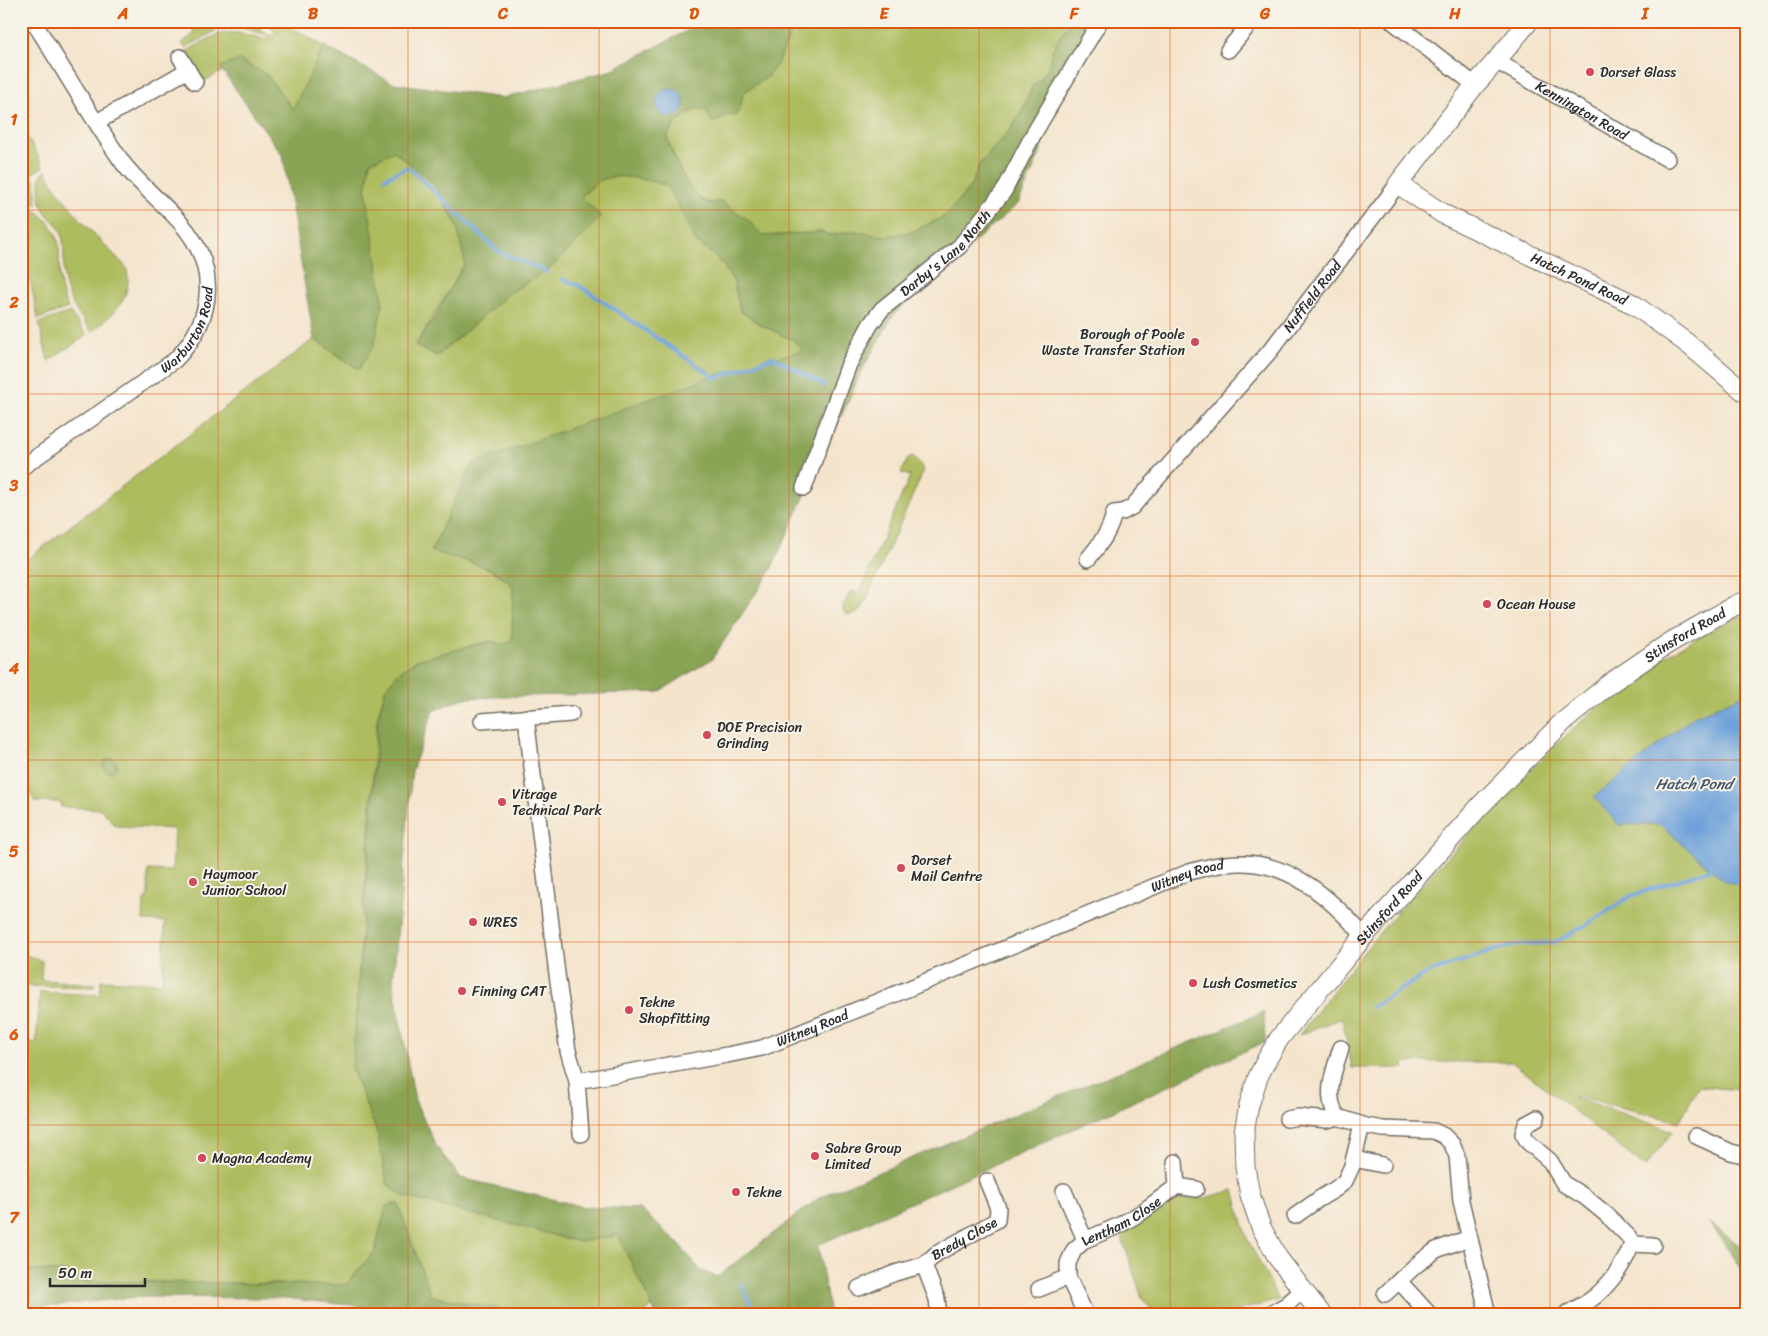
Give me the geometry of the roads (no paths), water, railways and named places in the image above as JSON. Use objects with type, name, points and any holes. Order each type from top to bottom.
[{"type":"street","name":"Warburton Road","points":[[21,468],[175,360],[186,348],[195,332],[207,297],[207,276],[202,254],[190,234],[179,220],[129,169],[33,21]]},
{"type":"street","name":"Darby's Lane North","points":[[804,488],[849,364],[870,325],[882,309],[960,246],[998,198],[1100,21]]},
{"type":"street","points":[[1228,50],[1252,21]]},
{"type":"street","points":[[1392,21],[1474,85]]},
{"type":"street","name":"Nuffield Road","points":[[1088,559],[1112,526],[1114,513],[1123,512],[1132,507],[1270,351],[1474,85],[1496,62],[1529,21]]},
{"type":"street","name":"Kennington Road","points":[[1496,62],[1667,159]]},
{"type":"street","points":[[97,122],[188,70]]},
{"type":"street","name":"Hatch Pond Road","points":[[1398,184],[1443,214],[1633,304],[1688,344],[1747,394]]},
{"type":"street","name":"Stinsford Road","points":[[1322,1315],[1278,1258],[1261,1227],[1250,1195],[1245,1167],[1244,1132],[1252,1096],[1258,1077],[1267,1059],[1298,1014],[1364,936],[1480,806],[1563,722],[1610,684],[1668,643],[1747,600]]},
{"type":"street","points":[[482,721],[571,714]]},
{"type":"street","points":[[526,718],[568,1051],[577,1081],[581,1134]]},
{"type":"street","name":"Witney Road","points":[[577,1081],[727,1056],[762,1048],[1188,872],[1214,866],[1239,862],[1263,866],[1290,874],[1326,896],[1364,936]]},
{"type":"street","points":[[1338,1118],[1331,1106],[1330,1095],[1334,1071],[1341,1048]]},
{"type":"street","points":[[1287,1118],[1298,1117],[1327,1120],[1338,1118],[1383,1129],[1434,1131],[1444,1136],[1452,1144],[1457,1156],[1461,1201],[1488,1315]]},
{"type":"street","points":[[1537,1118],[1526,1124],[1523,1134],[1529,1143],[1550,1161],[1564,1184],[1585,1197],[1607,1215],[1628,1237],[1632,1244]]},
{"type":"street","points":[[1295,1216],[1345,1181],[1354,1159],[1362,1125]]},
{"type":"street","points":[[1696,1136],[1731,1152],[1747,1156]]},
{"type":"street","points":[[1354,1159],[1382,1165]]},
{"type":"street","points":[[1175,1162],[1177,1186],[1196,1189]]},
{"type":"street","name":"Bredy Close","points":[[859,1288],[895,1273],[924,1265],[936,1254],[997,1220],[998,1208],[987,1181]]},
{"type":"street","name":"Lentham Close","points":[[1068,1277],[1068,1264],[1074,1250],[1085,1240],[1120,1225],[1142,1212],[1177,1186]]},
{"type":"street","points":[[1064,1190],[1085,1240]]},
{"type":"street","points":[[1385,1294],[1414,1266],[1436,1250],[1469,1238]]},
{"type":"street","points":[[1632,1244],[1653,1245]]},
{"type":"street","points":[[1568,1314],[1590,1300],[1610,1281],[1624,1262],[1632,1244]]},
{"type":"street","name":"Bredy Close","points":[[924,1265],[937,1299],[939,1315]]},
{"type":"street","points":[[1039,1289],[1068,1277],[1086,1315]]},
{"type":"street","points":[[1399,1281],[1430,1315]]},
{"type":"street","points":[[1268,1315],[1286,1305],[1302,1290]]},
{"type":"water","points":[[670,89],[680,93],[684,103],[680,113],[670,117],[660,113],[656,103],[660,93]]},
{"type":"water","name":"Hatch Pond","points":[[1747,694],[1747,885],[1725,882],[1660,824],[1619,825],[1594,797],[1694,716]]},
{"type":"waterway","points":[[385,178],[408,167],[499,252],[547,272]]},
{"type":"waterway","points":[[562,279],[580,286],[716,378],[773,357],[824,385]]},
{"type":"waterway","points":[[1372,1007],[1428,973],[1495,950],[1517,945],[1556,942],[1631,896],[1711,869]]},
{"type":"waterway","points":[[741,1284],[756,1315]]},
{"type":"place","name":"Dorset Glass","points":[[1590,72]]},
{"type":"place","name":"Borough of Poole Waste Transfer Station","points":[[1195,342]]},
{"type":"place","name":"Ocean House","points":[[1487,604]]},
{"type":"place","name":"DOE Precision Grinding","points":[[707,735]]},
{"type":"place","name":"Vitrage Technical Park","points":[[502,802]]},
{"type":"place","name":"Dorset Mail Centre","points":[[901,868]]},
{"type":"place","name":"Haymoor Junior School","points":[[193,882]]},
{"type":"place","name":"WRES","points":[[473,922]]},
{"type":"place","name":"Lush Cosmetics","points":[[1193,983]]},
{"type":"place","name":"Finning CAT","points":[[462,991]]},
{"type":"place","name":"Tekne Shopfitting","points":[[629,1010]]},
{"type":"place","name":"Sabre Group Limited","points":[[815,1156]]},
{"type":"place","name":"Magna Academy","points":[[202,1158]]},
{"type":"place","name":"Tekne","points":[[736,1192]]}]
